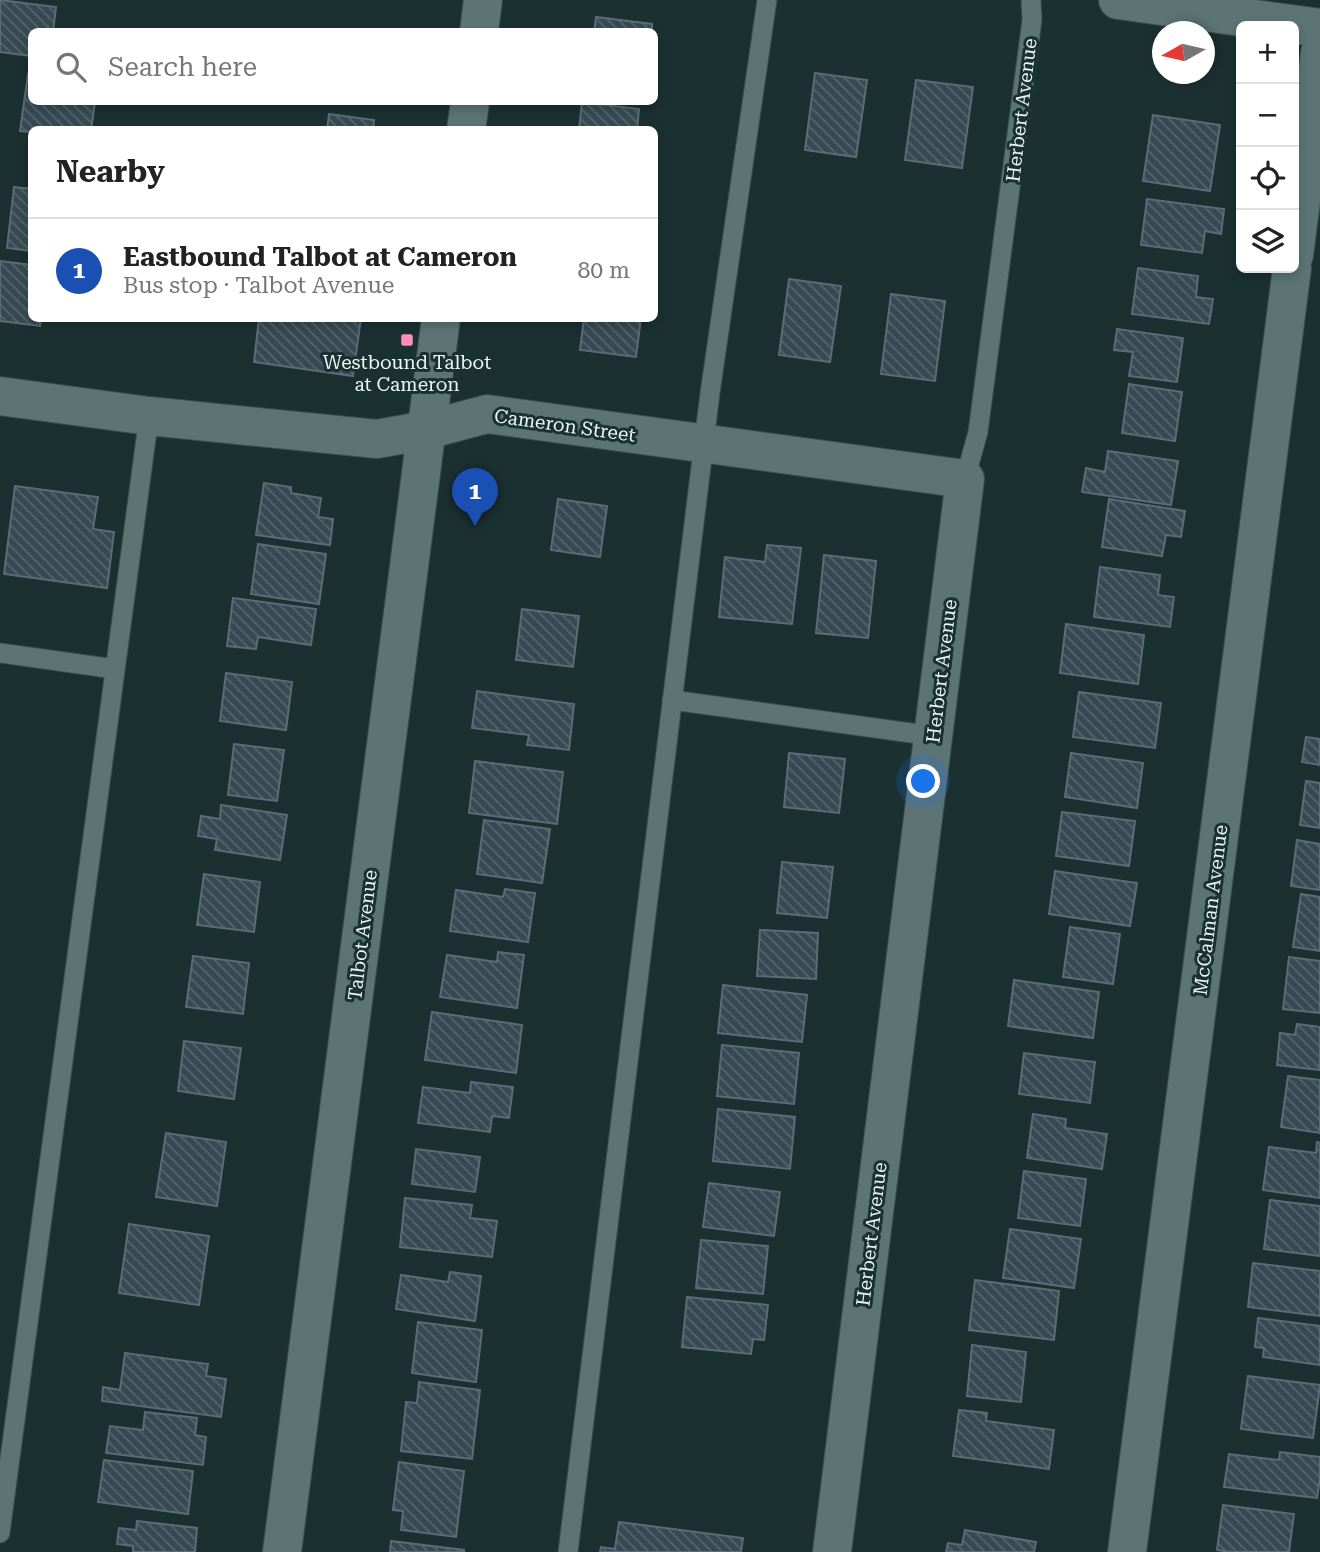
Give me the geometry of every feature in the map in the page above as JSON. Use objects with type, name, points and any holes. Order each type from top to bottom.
[{"type":"street","points":[[480,28],[483,0]]},
{"type":"street","points":[[1118,0],[1320,28]]},
{"type":"street","points":[[1299,216],[1320,52]]},
{"type":"street","points":[[467,126],[470,105]]},
{"type":"street","name":"McCalman Avenue","points":[[1127,1552],[1291,273]]},
{"type":"street","name":"Talbot Avenue","points":[[282,1552],[440,322]]},
{"type":"street","name":"Cameron Street","points":[[0,396],[149,416],[377,439],[487,414],[965,479]]},
{"type":"street","name":"Herbert Avenue","points":[[832,1552],[965,479]]},
{"type":"lane","points":[[568,1552],[704,444],[767,0]]},
{"type":"lane","name":"Herbert Avenue","points":[[965,479],[978,432],[1032,20],[1031,0]]},
{"type":"lane","points":[[0,1533],[149,416]]},
{"type":"lane","points":[[0,653],[115,669]]},
{"type":"lane","points":[[673,700],[933,736]]},
{"type":"building","points":[[0,0],[56,7],[53,28],[28,28],[28,56],[0,52]]},
{"type":"building","points":[[596,17],[652,24],[652,28],[595,28]]},
{"type":"building","points":[[815,73],[867,80],[856,157],[805,150]]},
{"type":"building","points":[[28,74],[28,105],[95,105],[92,126],[28,126],[28,132],[20,131]]},
{"type":"building","points":[[916,80],[973,87],[962,168],[905,160]]},
{"type":"building","points":[[582,105],[639,109],[637,126],[579,126]]},
{"type":"building","points":[[329,114],[374,120],[373,126],[328,126]]},
{"type":"building","points":[[1153,115],[1220,125],[1210,191],[1143,181]]},
{"type":"building","points":[[14,187],[28,189],[28,251],[7,248]]},
{"type":"building","points":[[1147,199],[1224,209],[1221,234],[1205,231],[1202,253],[1141,245]]},
{"type":"building","points":[[0,261],[28,264],[28,322],[40,322],[40,326],[0,321]]},
{"type":"building","points":[[1138,268],[1198,276],[1196,297],[1213,299],[1209,324],[1132,314]]},
{"type":"building","points":[[789,279],[841,286],[830,362],[779,355]]},
{"type":"building","points":[[891,294],[945,301],[935,381],[881,374]]},
{"type":"building","points":[[259,322],[360,322],[353,376],[254,362]]},
{"type":"building","points":[[584,322],[640,322],[636,357],[580,350]]},
{"type":"building","points":[[1117,329],[1183,338],[1177,382],[1129,376],[1133,352],[1114,350]]},
{"type":"building","points":[[1129,384],[1182,392],[1175,441],[1122,433]]},
{"type":"building","points":[[1108,451],[1178,461],[1171,505],[1082,492],[1086,468],[1105,472]]},
{"type":"building","points":[[264,483],[291,487],[291,493],[321,498],[318,517],[333,519],[330,545],[256,535]]},
{"type":"building","points":[[15,486],[98,497],[93,529],[114,532],[107,588],[4,574]]},
{"type":"building","points":[[558,499],[607,506],[600,557],[551,550]]},
{"type":"building","points":[[1109,499],[1185,511],[1181,537],[1166,535],[1162,556],[1102,547]]},
{"type":"building","points":[[258,544],[326,554],[319,604],[251,594]]},
{"type":"building","points":[[767,545],[801,548],[792,624],[719,617],[725,557],[765,562]]},
{"type":"building","points":[[824,555],[876,561],[868,638],[816,633]]},
{"type":"building","points":[[1100,567],[1160,575],[1158,595],[1174,597],[1170,627],[1094,617]]},
{"type":"building","points":[[233,598],[316,609],[311,645],[258,637],[256,649],[227,646]]},
{"type":"building","points":[[522,609],[579,616],[573,667],[516,660]]},
{"type":"building","points":[[1066,624],[1144,635],[1138,684],[1060,673]]},
{"type":"building","points":[[226,673],[292,682],[286,730],[220,721]]},
{"type":"building","points":[[477,691],[574,704],[569,750],[527,745],[529,735],[472,728]]},
{"type":"building","points":[[1079,692],[1161,703],[1155,748],[1073,737]]},
{"type":"building","points":[[1306,737],[1320,739],[1320,765],[1302,762]]},
{"type":"building","points":[[234,744],[284,750],[277,801],[228,795]]},
{"type":"building","points":[[789,753],[845,759],[839,813],[784,807]]},
{"type":"building","points":[[1071,753],[1143,763],[1137,808],[1065,797]]},
{"type":"building","points":[[475,761],[563,772],[557,824],[469,813]]},
{"type":"building","points":[[1306,781],[1320,783],[1320,828],[1300,825]]},
{"type":"building","points":[[221,805],[287,815],[280,860],[215,850],[217,839],[198,836],[201,816],[220,819]]},
{"type":"building","points":[[1062,812],[1135,821],[1129,866],[1056,856]]},
{"type":"building","points":[[484,820],[550,829],[542,883],[477,874]]},
{"type":"building","points":[[1297,840],[1320,844],[1320,890],[1291,886]]},
{"type":"building","points":[[782,862],[833,867],[827,918],[777,913]]},
{"type":"building","points":[[1055,871],[1137,883],[1130,926],[1049,914]]},
{"type":"building","points":[[204,874],[260,882],[254,932],[197,925]]},
{"type":"building","points":[[505,889],[535,893],[528,942],[450,931],[456,890],[503,897]]},
{"type":"building","points":[[1301,894],[1320,897],[1320,951],[1293,947]]},
{"type":"building","points":[[1070,927],[1120,934],[1113,984],[1063,977]]},
{"type":"building","points":[[760,930],[818,933],[816,979],[757,976]]},
{"type":"building","points":[[498,952],[524,955],[517,1008],[440,997],[447,955],[497,962]]},
{"type":"building","points":[[193,956],[249,963],[243,1014],[186,1007]]},
{"type":"building","points":[[1289,957],[1320,961],[1320,1013],[1283,1009]]},
{"type":"building","points":[[1014,980],[1099,992],[1093,1038],[1008,1026]]},
{"type":"building","points":[[723,985],[807,995],[802,1042],[718,1033]]},
{"type":"building","points":[[432,1012],[522,1025],[516,1073],[425,1060]]},
{"type":"building","points":[[1297,1024],[1320,1027],[1320,1070],[1277,1065],[1280,1033],[1295,1035]]},
{"type":"building","points":[[184,1041],[241,1048],[234,1099],[178,1091]]},
{"type":"building","points":[[722,1045],[799,1053],[794,1104],[717,1096]]},
{"type":"building","points":[[1024,1053],[1095,1062],[1090,1103],[1019,1094]]},
{"type":"building","points":[[1288,1076],[1320,1080],[1320,1133],[1281,1127]]},
{"type":"building","points":[[471,1082],[513,1087],[509,1118],[492,1116],[490,1132],[418,1123],[423,1087],[470,1093]]},
{"type":"building","points":[[718,1109],[795,1117],[790,1169],[713,1161]]},
{"type":"building","points":[[1033,1114],[1066,1119],[1065,1128],[1107,1134],[1102,1169],[1027,1158]]},
{"type":"building","points":[[166,1133],[226,1142],[217,1206],[156,1197]]},
{"type":"building","points":[[1317,1142],[1320,1143],[1320,1198],[1263,1190],[1269,1147],[1316,1153]]},
{"type":"building","points":[[416,1149],[480,1157],[475,1192],[412,1184]]},
{"type":"building","points":[[1024,1171],[1086,1179],[1080,1226],[1018,1218]]},
{"type":"building","points":[[709,1183],[780,1192],[774,1236],[703,1227]]},
{"type":"building","points":[[405,1198],[472,1205],[470,1218],[497,1221],[492,1257],[400,1247]]},
{"type":"building","points":[[1270,1200],[1320,1206],[1320,1256],[1264,1249]]},
{"type":"building","points":[[129,1224],[209,1236],[199,1305],[119,1293]]},
{"type":"building","points":[[1010,1229],[1081,1239],[1074,1288],[1003,1278]]},
{"type":"building","points":[[701,1240],[768,1246],[763,1294],[696,1288]]},
{"type":"building","points":[[1253,1263],[1320,1271],[1320,1316],[1248,1307]]},
{"type":"building","points":[[450,1272],[481,1276],[475,1321],[396,1309],[401,1275],[448,1282]]},
{"type":"building","points":[[975,1280],[1059,1291],[1054,1340],[969,1330]]},
{"type":"building","points":[[687,1297],[768,1305],[764,1340],[753,1339],[751,1354],[682,1347]]},
{"type":"building","points":[[1258,1318],[1320,1326],[1320,1365],[1263,1357],[1264,1348],[1255,1347]]},
{"type":"building","points":[[418,1322],[482,1330],[476,1382],[412,1373]]},
{"type":"building","points":[[972,1345],[1026,1352],[1021,1402],[967,1396]]},
{"type":"building","points":[[125,1353],[208,1364],[206,1376],[226,1379],[221,1417],[102,1401],[103,1387],[120,1390]]},
{"type":"building","points":[[1248,1376],[1320,1385],[1313,1438],[1241,1429]]},
{"type":"building","points":[[419,1382],[480,1390],[472,1459],[401,1451],[406,1402],[417,1403]]},
{"type":"building","points":[[959,1410],[987,1413],[986,1421],[1054,1430],[1049,1469],[953,1456]]},
{"type":"building","points":[[145,1412],[197,1418],[195,1435],[206,1437],[203,1465],[106,1453],[110,1426],[143,1430]]},
{"type":"building","points":[[1280,1452],[1320,1457],[1317,1498],[1224,1487],[1229,1454],[1279,1460]]},
{"type":"building","points":[[104,1460],[193,1471],[188,1514],[98,1502]]},
{"type":"building","points":[[399,1462],[464,1471],[456,1537],[401,1530],[403,1511],[393,1510]]},
{"type":"building","points":[[1223,1505],[1294,1514],[1289,1552],[1217,1550]]},
{"type":"building","points":[[137,1521],[197,1528],[195,1552],[133,1552],[133,1546],[117,1544],[119,1528],[136,1530]]},
{"type":"building","points":[[619,1522],[743,1538],[741,1552],[600,1552],[601,1547],[615,1549]]},
{"type":"building","points":[[965,1530],[1036,1542],[1034,1552],[946,1552],[948,1543],[962,1545]]},
{"type":"building","points":[[391,1541],[464,1550],[464,1552],[390,1552]]},
{"type":"place","name":"Westbound Talbot at Cameron","points":[[407,340]]},
{"type":"place","name":"Eastbound Talbot at Cameron","points":[[475,526]]}]
